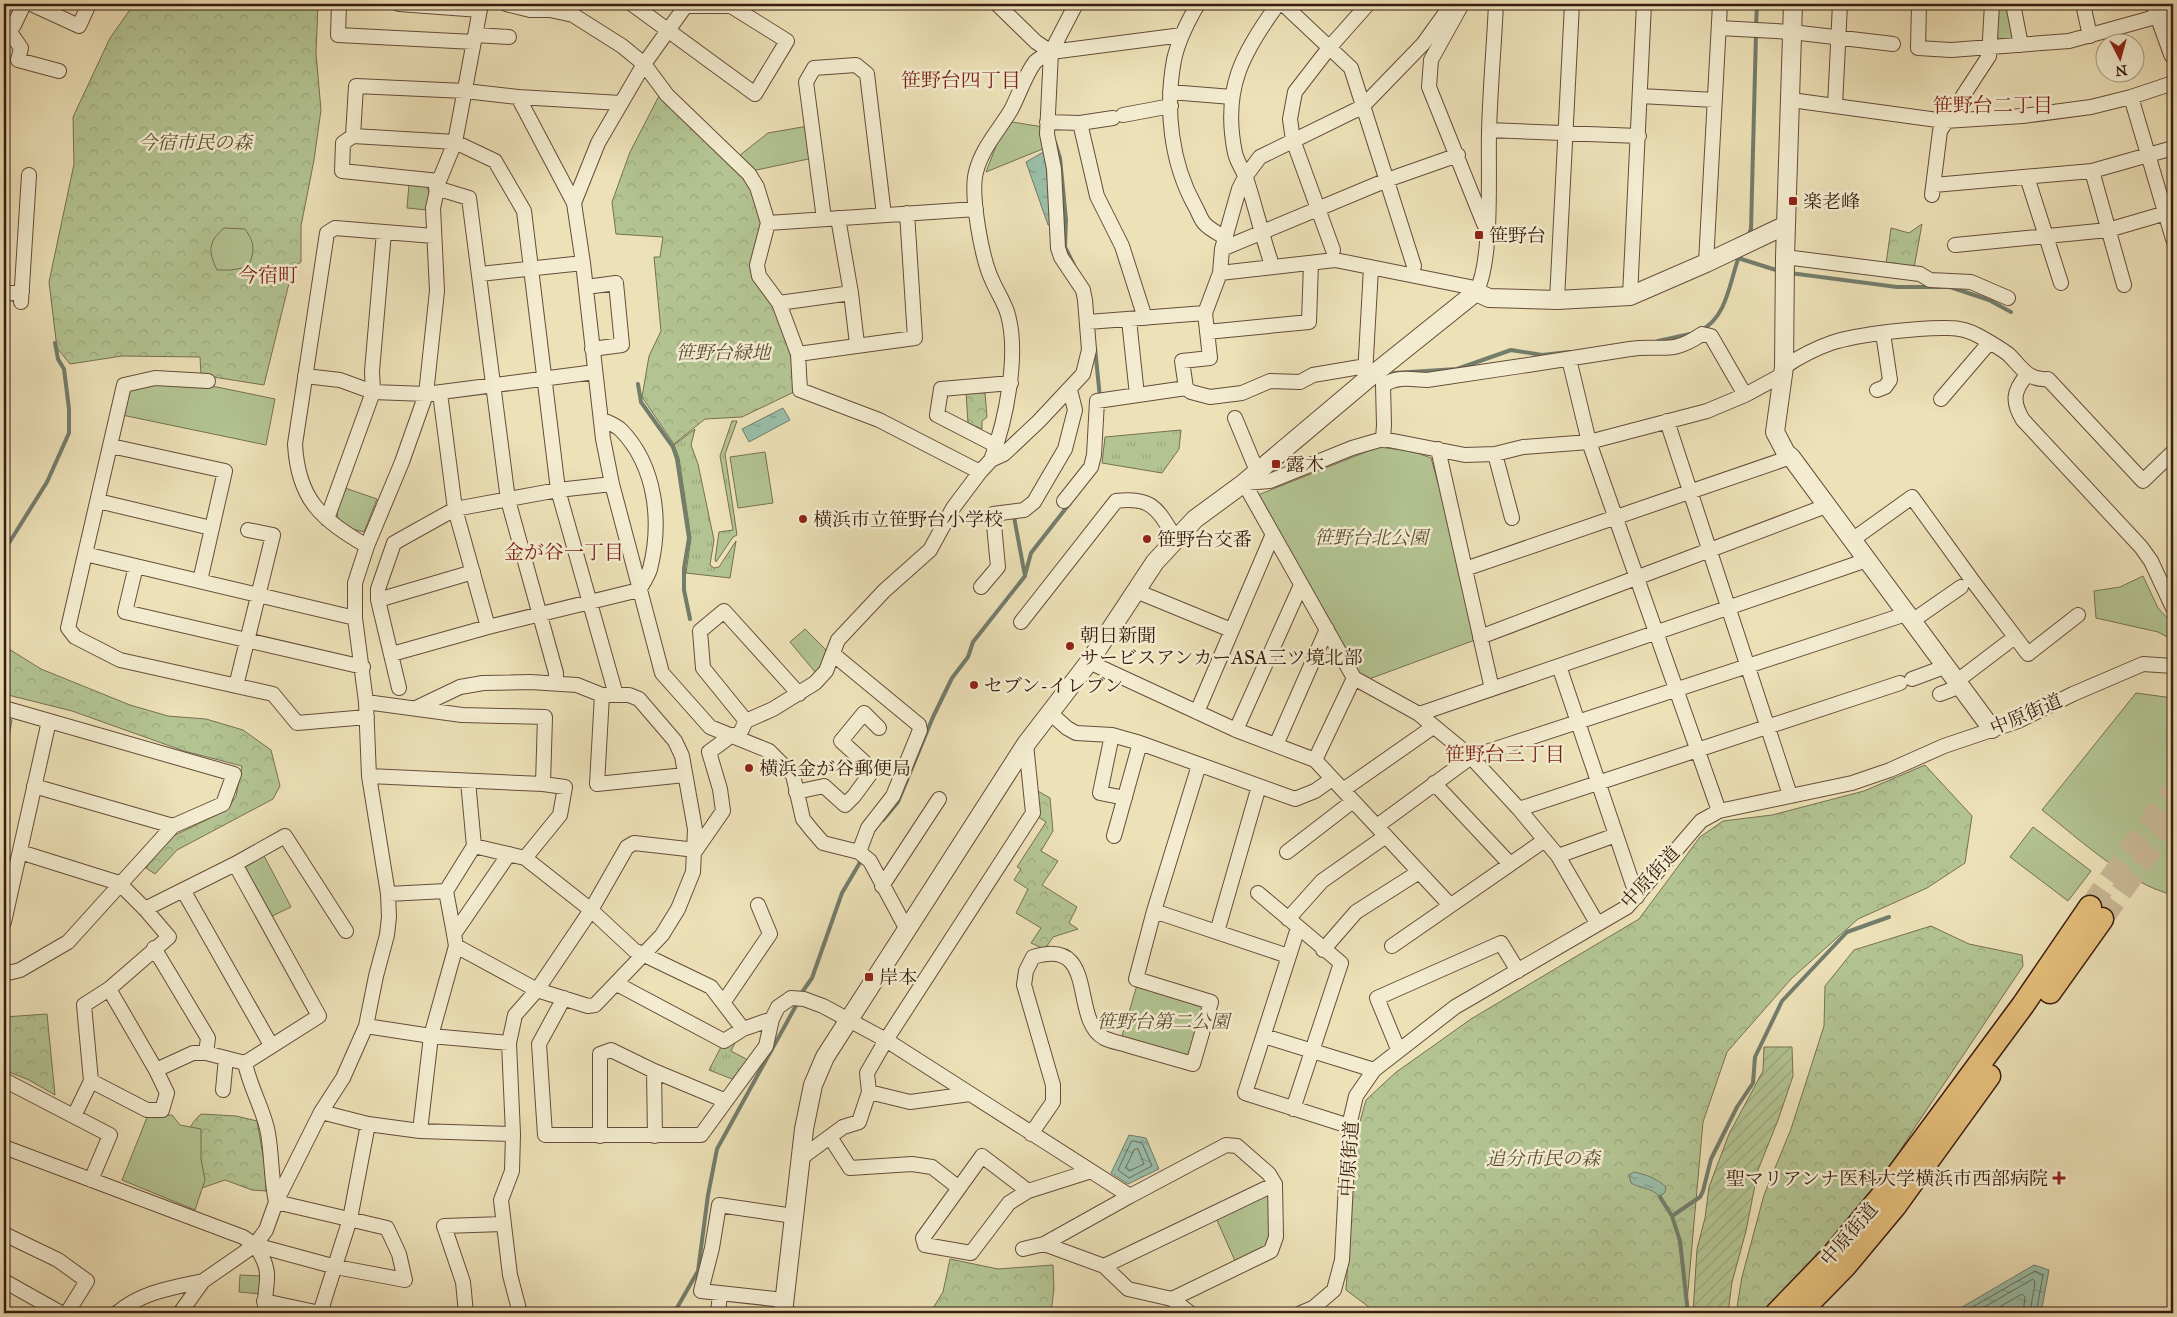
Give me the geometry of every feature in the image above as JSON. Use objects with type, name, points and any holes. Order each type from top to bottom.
[{"type":"main road","name":"中原街道","points":[[1777,1313],[1832,1256],[1881,1197],[2023,1005],[2096,913],[1895,1206],[1845,1266],[1799,1313]]},
{"type":"street","points":[[24,4],[7,34],[21,48],[18,60],[59,71]]},
{"type":"street","points":[[31,4],[79,26],[89,4]]},
{"type":"street","points":[[339,4],[338,34],[475,38],[509,37]]},
{"type":"street","points":[[399,4],[480,7],[455,142],[438,184],[433,208],[437,291],[433,393],[455,509],[488,627]]},
{"type":"street","points":[[506,4],[530,10],[573,9],[644,64],[666,95],[749,174],[757,187],[768,223],[756,265],[759,276],[779,303],[798,354],[800,390],[879,420],[980,472]]},
{"type":"street","points":[[574,203],[598,143],[644,64],[669,32],[686,4],[731,6],[787,41],[755,94],[669,32],[632,4]]},
{"type":"street","points":[[997,4],[1036,42],[1051,52]]},
{"type":"street","points":[[991,460],[1004,454],[1070,390],[1083,374],[1087,364],[1089,350],[1088,322],[1082,290],[1061,257],[1058,248],[1054,169],[1046,134],[1051,52],[1076,4]]},
{"type":"street","points":[[1198,4],[1182,35],[1174,59],[1170,99],[1172,130],[1178,167],[1187,192],[1204,224],[1224,244]]},
{"type":"street","points":[[1270,259],[1246,177],[1236,154],[1230,105],[1238,70],[1258,30],[1278,4]]},
{"type":"street","points":[[1283,4],[1351,68],[1414,266]]},
{"type":"street","points":[[1332,250],[1293,140],[1290,119],[1295,92],[1329,48],[1368,4]]},
{"type":"street","points":[[1186,388],[1182,360],[1210,358],[1205,313],[1220,273],[1224,244],[1239,189],[1246,177],[1260,157],[1362,107],[1423,44],[1452,4]]},
{"type":"street","points":[[1462,4],[1431,60],[1429,88],[1458,155],[1487,231]]},
{"type":"street","points":[[794,1216],[719,1205],[712,1248],[701,1291],[783,1306],[794,1216],[801,1158],[804,1130],[813,1085],[825,1057],[906,928],[1026,744],[1089,662],[1155,562],[1195,518],[1250,477],[1476,292],[1483,281],[1487,231],[1496,4]]},
{"type":"street","points":[[1557,300],[1564,132],[1572,4]]},
{"type":"street","points":[[1630,296],[1644,4]]},
{"type":"street","points":[[1706,263],[1720,4]]},
{"type":"street","points":[[1793,4],[1783,371],[1775,432],[1786,453],[1791,457],[1992,728]]},
{"type":"street","points":[[1835,106],[1840,4]]},
{"type":"street","points":[[1919,4],[1918,48],[1951,50],[2069,41],[2090,36],[2157,10],[2173,54]]},
{"type":"street","points":[[1992,4],[1991,48],[1989,56],[1940,131],[1933,190],[2092,171],[2173,148]]},
{"type":"street","points":[[2013,4],[2022,45]]},
{"type":"street","points":[[2083,4],[2090,36]]},
{"type":"street","points":[[1719,28],[1838,36],[1893,44]]},
{"type":"street","points":[[468,781],[474,846],[446,891],[455,940],[537,990],[588,1006],[596,1005],[662,935],[678,909],[693,872],[696,850],[723,811],[720,789],[709,752],[736,736],[746,721],[773,709],[815,683],[826,671],[838,640],[884,591],[930,550],[953,508],[991,460],[997,446],[1011,383],[1009,320],[985,261],[976,209],[976,173],[992,136],[1010,111],[1036,62],[1051,52],[1182,35]]},
{"type":"street","points":[[857,344],[851,293],[831,219],[806,82],[814,68],[856,65],[866,74],[884,215]]},
{"type":"street","points":[[1791,100],[1945,121],[2024,116],[2091,108],[2173,83]]},
{"type":"street","points":[[353,136],[356,86],[465,91],[518,97],[621,103]]},
{"type":"street","points":[[1640,96],[1715,100]]},
{"type":"street","points":[[518,97],[574,203],[584,263],[601,419],[612,484],[662,673],[710,727],[769,751],[793,775],[804,819],[823,843],[859,852],[870,861],[906,928]]},
{"type":"street","points":[[1047,122],[1080,123],[1118,117],[1170,99],[1232,97]]},
{"type":"street","points":[[2131,97],[2148,156],[2170,212],[2173,239]]},
{"type":"street","points":[[1080,123],[1097,196],[1122,246],[1145,318]]},
{"type":"street","points":[[1490,130],[1638,136]]},
{"type":"street","points":[[556,683],[556,673],[538,615],[508,500],[495,384],[469,198],[438,184],[342,171],[343,143],[353,136],[455,142],[495,161],[524,211],[558,490],[589,602],[609,695],[598,784],[685,775]]},
{"type":"street","points":[[1224,244],[1262,234],[1387,180],[1458,155]]},
{"type":"street","points":[[2092,171],[2124,285]]},
{"type":"street","points":[[14,295],[29,175]]},
{"type":"street","points":[[2027,178],[2061,283]]},
{"type":"street","points":[[768,223],[976,209]]},
{"type":"street","points":[[1955,245],[2108,230],[2170,212]]},
{"type":"street","points":[[798,354],[857,344],[915,338],[907,214]]},
{"type":"street","points":[[1220,273],[1335,260],[1470,287],[1489,298],[1557,300],[1630,296],[1786,225]]},
{"type":"street","points":[[367,546],[341,530],[313,505],[300,481],[296,465],[295,444],[327,233],[335,228],[434,236]]},
{"type":"street","points":[[328,519],[373,392],[372,371],[384,232]]},
{"type":"street","points":[[1785,257],[1920,274],[1930,280],[1971,282],[2008,298]]},
{"type":"street","points":[[480,274],[584,263]]},
{"type":"street","points":[[1207,332],[1309,322],[1311,263]]},
{"type":"street","points":[[1371,268],[1372,377],[1384,425],[1383,439]]},
{"type":"street","points":[[586,287],[616,283],[622,345],[592,349]]},
{"type":"street","points":[[779,303],[851,293]]},
{"type":"street","points":[[1088,322],[1092,324],[1205,313]]},
{"type":"street","points":[[1129,320],[1137,395]]},
{"type":"street","points":[[1250,477],[1270,481],[1352,448],[1383,439],[1465,455],[1496,454],[1523,447],[1589,442],[1707,411],[1745,395],[1783,371],[1804,354],[1834,342],[1883,333],[1950,328],[1966,330],[2007,354],[2027,375],[2040,380],[2048,380],[2143,481],[2173,452]]},
{"type":"street","points":[[1883,333],[1890,380],[1883,391]]},
{"type":"street","points":[[1064,501],[1091,467],[1094,455],[1097,401],[1186,388],[1192,392],[1210,397],[1242,393],[1270,381],[1300,382],[1313,375],[1427,380],[1634,349],[1670,350],[1690,343],[1702,334],[1711,336],[1745,395]]},
{"type":"street","points":[[1941,399],[1989,343]]},
{"type":"street","points":[[1569,359],[1589,442],[1719,811]]},
{"type":"street","points":[[305,376],[340,380],[373,392],[433,393],[595,372]]},
{"type":"street","points":[[2027,375],[2018,385],[2015,399],[2016,408],[2023,420],[2141,547],[2151,561],[2173,608]]},
{"type":"street","points":[[208,381],[155,378],[124,385],[68,628],[75,637],[120,660],[273,694],[297,722],[367,717]]},
{"type":"street","points":[[997,446],[937,415],[941,389],[1011,383]]},
{"type":"street","points":[[982,587],[998,567],[993,514],[1024,510],[1034,502],[1065,449],[1076,410],[1070,390]]},
{"type":"street","points":[[180,1313],[203,1281],[255,1245],[266,1230],[276,1202],[321,1112],[343,1078],[366,1026],[387,935],[389,917],[388,894],[369,776],[366,702],[356,618],[355,583],[367,546],[433,393]]},
{"type":"street","points":[[1235,418],[1250,477],[1273,534],[1354,678],[1419,714],[1471,757],[1519,809],[1558,856],[1598,923]]},
{"type":"street","points":[[392,654],[488,627],[639,590],[650,570],[656,528],[656,505],[650,480],[639,455],[620,429],[601,419]]},
{"type":"street","points":[[1667,422],[1790,795]]},
{"type":"street","points":[[111,446],[225,471],[200,581]]},
{"type":"street","points":[[1438,449],[1492,689]]},
{"type":"street","points":[[1496,454],[1512,518]]},
{"type":"street","points":[[1465,569],[1791,457]]},
{"type":"street","points":[[399,688],[378,600],[378,590],[394,543],[455,509],[558,490],[612,484]]},
{"type":"street","points":[[1852,540],[1912,497],[2028,654],[2078,615]]},
{"type":"street","points":[[1021,622],[1116,501],[1128,499],[1149,502],[1160,514],[1176,539]]},
{"type":"street","points":[[98,501],[211,528]]},
{"type":"street","points":[[1480,637],[1826,506]]},
{"type":"street","points":[[236,686],[273,535],[248,530]]},
{"type":"street","points":[[1197,712],[1273,534]]},
{"type":"street","points":[[85,554],[356,618]]},
{"type":"street","points":[[1419,714],[1867,560]]},
{"type":"street","points":[[136,566],[125,612],[363,667]]},
{"type":"street","points":[[378,600],[473,572]]},
{"type":"street","points":[[1236,730],[1301,585]]},
{"type":"street","points":[[1349,1126],[1245,1093],[1288,956],[1293,923],[1322,881],[1434,783],[1471,757],[1748,666],[1909,618],[1961,587]]},
{"type":"street","points":[[1136,591],[1231,630]]},
{"type":"street","points":[[746,721],[703,668],[700,630],[724,611],[800,694]]},
{"type":"street","points":[[1276,745],[1327,629]]},
{"type":"street","points":[[1940,694],[1959,683],[2006,643]]},
{"type":"street","points":[[833,654],[918,725],[920,730],[893,796],[868,828],[859,852]]},
{"type":"street","points":[[1089,662],[1236,730],[1315,760],[1450,905]]},
{"type":"street","name":"中原街道","points":[[1302,1313],[1313,1308],[1334,1290],[1342,1260],[1349,1126],[1356,1096],[1374,1070],[1455,1007],[1627,907],[1701,821],[1719,811],[1852,783],[1890,770],[1944,746],[1992,728],[2018,721],[2073,694],[2143,664],[2173,666]]},
{"type":"street","points":[[1559,666],[1637,896]]},
{"type":"street","points":[[1519,809],[1947,666]]},
{"type":"street","points":[[1315,760],[1354,678]]},
{"type":"street","points":[[407,705],[460,687],[483,683],[556,683],[578,685],[609,695],[629,695],[639,699],[675,741],[682,756],[696,829],[693,842],[696,850]]},
{"type":"street","points":[[366,702],[407,705],[462,715],[545,717],[543,784]]},
{"type":"street","points":[[4,708],[234,774],[223,804],[172,826],[68,942],[20,970],[4,974]]},
{"type":"street","points":[[1049,712],[1067,728],[1076,732],[1112,735],[1140,743],[1295,799],[1315,791],[1332,779]]},
{"type":"street","points":[[796,792],[824,786],[845,805],[873,770],[841,742],[864,713],[879,728]]},
{"type":"street","points":[[4,922],[49,721]]},
{"type":"street","points":[[1342,790],[1434,727]]},
{"type":"street","points":[[1112,735],[1100,792],[1125,798]]},
{"type":"street","points":[[1114,836],[1140,743]]},
{"type":"street","points":[[801,1158],[843,1127],[859,1122],[869,1092],[867,1073],[886,1040],[1033,814],[1026,744]]},
{"type":"street","points":[[1032,1134],[1053,1102],[1053,1085],[1024,985],[1026,970],[1033,957],[1049,952],[1064,955],[1076,969],[1092,1026],[1104,1038],[1193,1064],[1211,1002],[1136,979],[1154,911],[1199,765]]},
{"type":"street","points":[[369,776],[543,784],[566,787],[560,815],[525,858]]},
{"type":"street","points":[[1434,783],[1510,864]]},
{"type":"street","points":[[34,786],[172,826]]},
{"type":"street","points":[[1217,932],[1258,786]]},
{"type":"street","points":[[882,886],[939,799]]},
{"type":"street","points":[[1287,852],[1353,801]]},
{"type":"street","points":[[1558,856],[1616,835]]},
{"type":"street","points":[[146,909],[235,864],[285,836],[346,931]]},
{"type":"street","points":[[1392,946],[1545,840]]},
{"type":"street","points":[[520,1313],[510,1275],[501,1200],[512,1171],[513,1134],[509,1043],[516,1015],[537,990],[591,910],[627,847],[634,843],[696,850]]},
{"type":"street","points":[[474,846],[525,858],[591,910],[634,950],[646,954],[711,987],[743,1029]]},
{"type":"street","points":[[20,852],[119,883],[146,909],[169,937],[154,948],[110,989],[84,1005],[90,1081],[74,1116]]},
{"type":"street","points":[[420,1131],[431,1036],[455,940],[509,854]]},
{"type":"street","points":[[156,1070],[193,1053],[206,1053],[245,1063],[319,1016],[235,864]]},
{"type":"street","points":[[1323,950],[1356,912],[1419,872]]},
{"type":"street","points":[[182,890],[271,1046]]},
{"type":"street","points":[[388,894],[446,891]]},
{"type":"street","points":[[1258,893],[1340,963],[1293,1109]]},
{"type":"street","points":[[723,1003],[770,934],[758,905]]},
{"type":"street","points":[[1154,911],[1288,956]]},
{"type":"street","points":[[1398,1050],[1377,998],[1501,943],[1518,971]]},
{"type":"street","points":[[154,948],[208,1038],[206,1053]]},
{"type":"street","points":[[617,984],[724,1041],[743,1029],[772,1019]]},
{"type":"street","points":[[90,1081],[147,1110],[162,1110],[167,1093],[110,989]]},
{"type":"street","points":[[564,998],[539,1044],[545,1135],[701,1135],[766,1046],[772,1019],[778,1007],[791,998],[804,998],[849,1018],[886,1040],[1130,1196]]},
{"type":"street","points":[[366,1026],[431,1036],[509,1043]]},
{"type":"street","points":[[1264,1036],[1374,1070]]},
{"type":"street","points":[[600,1136],[600,1054],[611,1050],[654,1072],[726,1102]]},
{"type":"street","points":[[223,1090],[226,1058]]},
{"type":"street","points":[[245,1063],[249,1082],[268,1132],[272,1183],[276,1202]]},
{"type":"street","points":[[654,1072],[655,1136]]},
{"type":"street","points":[[4,1080],[110,1135],[91,1180]]},
{"type":"street","points":[[869,1092],[910,1102],[970,1094]]},
{"type":"street","points":[[321,1112],[368,1124],[420,1131],[513,1134]]},
{"type":"street","points":[[4,1147],[243,1236],[255,1245],[265,1260],[269,1284],[264,1307],[320,1312],[350,1219],[368,1124]]},
{"type":"street","points":[[830,1137],[850,1168],[912,1164],[932,1167],[960,1188]]},
{"type":"street","points":[[1023,1249],[1044,1244],[1226,1145],[1237,1146],[1269,1174],[1275,1184],[1276,1237],[1271,1251],[1172,1299]]},
{"type":"street","points":[[1028,1191],[982,1156],[923,1238],[925,1244],[971,1253],[1009,1203],[1028,1191],[1091,1171]]},
{"type":"street","points":[[1104,1266],[1275,1184]]},
{"type":"street","points":[[255,1245],[336,1267],[405,1280],[399,1254],[387,1228],[276,1202]]},
{"type":"street","points":[[466,1313],[463,1282],[444,1226],[503,1224]]},
{"type":"street","points":[[4,1234],[58,1260],[87,1281],[67,1313]]},
{"type":"street","points":[[1044,1244],[1104,1266],[1128,1289],[1172,1299],[1190,1313]]},
{"type":"street","points":[[4,1281],[60,1313]]},
{"type":"street","points":[[117,1313],[131,1301],[161,1290],[203,1281]]},
{"type":"street","points":[[718,1313],[720,1294]]},
{"type":"green space","name":"今宿市民の森","points":[[134,4],[318,4],[316,53],[321,110],[314,160],[301,226],[301,262],[293,267],[264,385],[201,375],[200,357],[122,356],[70,364],[57,348],[49,282],[74,164],[73,117],[110,38]]},
{"type":"green space","points":[[1997,4],[2009,4],[2015,39],[1995,43]]},
{"type":"green space","name":"笹野台緑地","points":[[660,94],[755,189],[762,222],[754,263],[779,313],[793,351],[794,392],[742,417],[705,419],[674,444],[642,397],[649,356],[661,331],[654,257],[660,257],[663,237],[616,234],[612,202],[630,152]]},
{"type":"green space","points":[[1012,122],[1043,127],[1045,148],[986,172],[998,141]]},
{"type":"green space","points":[[808,126],[813,158],[752,171],[735,159],[768,133]]},
{"type":"green space","points":[[409,184],[426,185],[429,191],[427,210],[407,208]]},
{"type":"green space","points":[[1922,224],[1914,268],[1886,264],[1891,228],[1909,233]]},
{"type":"green space","points":[[224,228],[245,229],[253,247],[248,267],[217,270],[212,257],[211,247],[212,242]]},
{"type":"green space","points":[[157,383],[217,387],[275,399],[266,445],[122,415],[130,389]]},
{"type":"green space","points":[[966,392],[985,393],[987,417],[982,421],[982,429],[968,423]]},
{"type":"green space","points":[[732,421],[737,421],[725,454],[737,535],[733,537],[716,562],[719,532],[733,530],[720,456]]},
{"type":"green space","points":[[695,429],[691,445],[698,464],[714,540],[710,565],[714,568],[719,567],[736,541],[730,578],[686,573],[691,538],[679,458],[674,445]]},
{"type":"green space","points":[[1181,430],[1179,449],[1162,473],[1102,463],[1105,437]]},
{"type":"green space","name":"笹野台北公園","points":[[1378,447],[1412,451],[1431,458],[1442,497],[1475,640],[1369,679],[1356,671],[1258,495]]},
{"type":"green space","points":[[765,452],[773,503],[738,508],[730,457]]},
{"type":"green space","points":[[345,488],[377,499],[364,532],[345,526],[338,518],[337,512]]},
{"type":"green space","points":[[2143,576],[2158,608],[2173,624],[2173,640],[2158,632],[2096,618],[2094,591],[2120,587]]},
{"type":"green space","points":[[805,629],[826,650],[822,666],[816,673],[790,642]]},
{"type":"green space","points":[[4,646],[41,669],[130,705],[168,716],[206,719],[243,730],[271,750],[280,786],[273,799],[177,850],[155,874],[146,868],[169,838],[227,810],[236,796],[242,766],[184,751],[72,711],[4,694]]},
{"type":"green space","points":[[2136,693],[2173,698],[2173,895],[2137,881],[2121,871],[2042,810]]},
{"type":"green space","points":[[4,718],[12,720],[4,764]]},
{"type":"green space","name":"追分市民の森","points":[[1925,765],[1972,816],[1965,863],[1927,888],[1858,919],[1791,979],[1727,1052],[1703,1122],[1686,1313],[1377,1313],[1346,1290],[1356,1136],[1366,1100],[1395,1073],[1471,1019],[1639,919],[1700,837],[1723,821],[1772,815],[1864,791]]},
{"type":"green space","points":[[1036,790],[1050,798],[1053,831],[1041,851],[1058,861],[1042,885],[1077,907],[1069,923],[1078,929],[1053,937],[1047,946],[1042,948],[1031,943],[1041,928],[1016,913],[1028,889],[1014,880],[1021,869],[1017,867],[1046,822],[1037,816]]},
{"type":"green space","points":[[2033,827],[2091,871],[2068,901],[2010,857]]},
{"type":"green space","points":[[263,854],[291,907],[270,917],[244,864]]},
{"type":"green space","points":[[1931,926],[1969,944],[2022,955],[2023,966],[1915,1127],[1874,1192],[1779,1301],[1764,1313],[1736,1313],[1742,1277],[1764,1195],[1791,1129],[1824,1026],[1825,986],[1854,950]]},
{"type":"green space","name":"笹野台第二公園","points":[[1137,985],[1202,1004],[1204,1010],[1190,1054],[1187,1056],[1122,1036]]},
{"type":"green space","points":[[47,1014],[55,1095],[29,1080],[4,1070],[4,1017]]},
{"type":"green space","points":[[737,1039],[731,1051],[748,1060],[732,1079],[709,1070],[721,1047]]},
{"type":"green space","points":[[1764,1047],[1792,1047],[1793,1076],[1758,1170],[1746,1231],[1732,1282],[1728,1313],[1693,1313],[1697,1249],[1705,1218],[1709,1187],[1729,1134],[1763,1071]]},
{"type":"green space","points":[[201,1114],[236,1116],[257,1121],[266,1173],[266,1191],[252,1190],[225,1180],[193,1191],[187,1160],[186,1140],[193,1122]]},
{"type":"green space","points":[[148,1115],[172,1115],[180,1125],[201,1129],[201,1159],[205,1180],[195,1210],[122,1180]]},
{"type":"green space","points":[[1265,1194],[1271,1199],[1269,1243],[1235,1261],[1216,1218]]},
{"type":"green space","points":[[950,1259],[998,1269],[1053,1265],[1054,1289],[1051,1313],[930,1313],[943,1292]]},
{"type":"green space","points":[[240,1275],[263,1276],[261,1294],[239,1292]]},
{"type":"water","points":[[1045,151],[1051,225],[1048,225],[1026,162]]},
{"type":"water","points":[[783,408],[790,420],[749,442],[742,429]]},
{"type":"water","points":[[1129,1135],[1146,1138],[1159,1169],[1128,1184],[1111,1173]]},
{"type":"water","points":[[1634,1172],[1659,1181],[1666,1187],[1665,1192],[1660,1197],[1653,1191],[1631,1183],[1629,1175]]},
{"type":"water","points":[[2034,1265],[2049,1270],[2041,1313],[1952,1313]]},
{"type":"waterway","points":[[1756,26],[1757,4]]},
{"type":"waterway","points":[[1748,236],[1751,229],[1756,33]]},
{"type":"waterway","points":[[1055,142],[1060,158],[1066,220],[1065,247],[1074,265]]},
{"type":"waterway","points":[[1701,330],[1710,324],[1723,307],[1740,254]]},
{"type":"waterway","points":[[1738,258],[1776,270]]},
{"type":"waterway","points":[[1790,273],[1897,287],[1950,287],[1989,300],[2011,312]]},
{"type":"waterway","points":[[1658,341],[1690,334]]},
{"type":"waterway","points":[[4,551],[47,482],[69,433],[69,409],[64,369],[58,359],[55,343]]},
{"type":"waterway","points":[[1095,348],[1100,398]]},
{"type":"waterway","points":[[1394,373],[1457,369],[1511,350],[1542,355],[1569,352]]},
{"type":"waterway","points":[[638,384],[641,402],[673,447],[677,459],[689,538],[684,568],[684,590],[690,619]]},
{"type":"waterway","points":[[1025,575],[1031,553],[1070,503]]},
{"type":"waterway","points":[[883,820],[898,802],[933,717],[952,678],[968,657],[973,642],[1025,576],[1014,517]]},
{"type":"waterway","points":[[800,995],[812,978],[842,893],[862,859]]},
{"type":"waterway","points":[[1688,1313],[1680,1241],[1672,1216],[1700,1197],[1711,1159],[1737,1107],[1753,1083],[1755,1057],[1782,1001],[1847,932],[1889,917]]},
{"type":"waterway","points":[[674,1313],[698,1271],[708,1195],[717,1149],[798,1002]]},
{"type":"waterway","points":[[1660,1197],[1672,1216]]},
{"type":"tunnel","points":[[2090,907],[2173,790]]},
{"type":"tunnel","points":[[2102,919],[2173,819]]},
{"type":"place","name":"楽老峰","points":[[1793,201]]},
{"type":"place","name":"笹野台","points":[[1479,235]]},
{"type":"place","name":"露木","points":[[1276,464]]},
{"type":"place","name":"横浜市立笹野台小学校","points":[[803,519]]},
{"type":"place","name":"笹野台交番","points":[[1147,539]]},
{"type":"place","name":"朝日新聞 サービスアンカーASA三ツ境北部","points":[[1070,646]]},
{"type":"place","name":"セブン-イレブン","points":[[974,685]]},
{"type":"place","name":"横浜金が谷郵便局","points":[[749,768]]},
{"type":"place","name":"岸本","points":[[869,977]]},
{"type":"place","name":"聖マリアンナ医科大学横浜市西部病院","points":[[2059,1178]]},
{"type":"district","name":"笹野台四丁目","points":[[961,80]]},
{"type":"district","name":"笹野台二丁目","points":[[1993,105]]},
{"type":"district","name":"今宿町","points":[[268,275]]},
{"type":"district","name":"金が谷一丁目","points":[[564,552]]},
{"type":"district","name":"笹野台三丁目","points":[[1505,754]]}]
